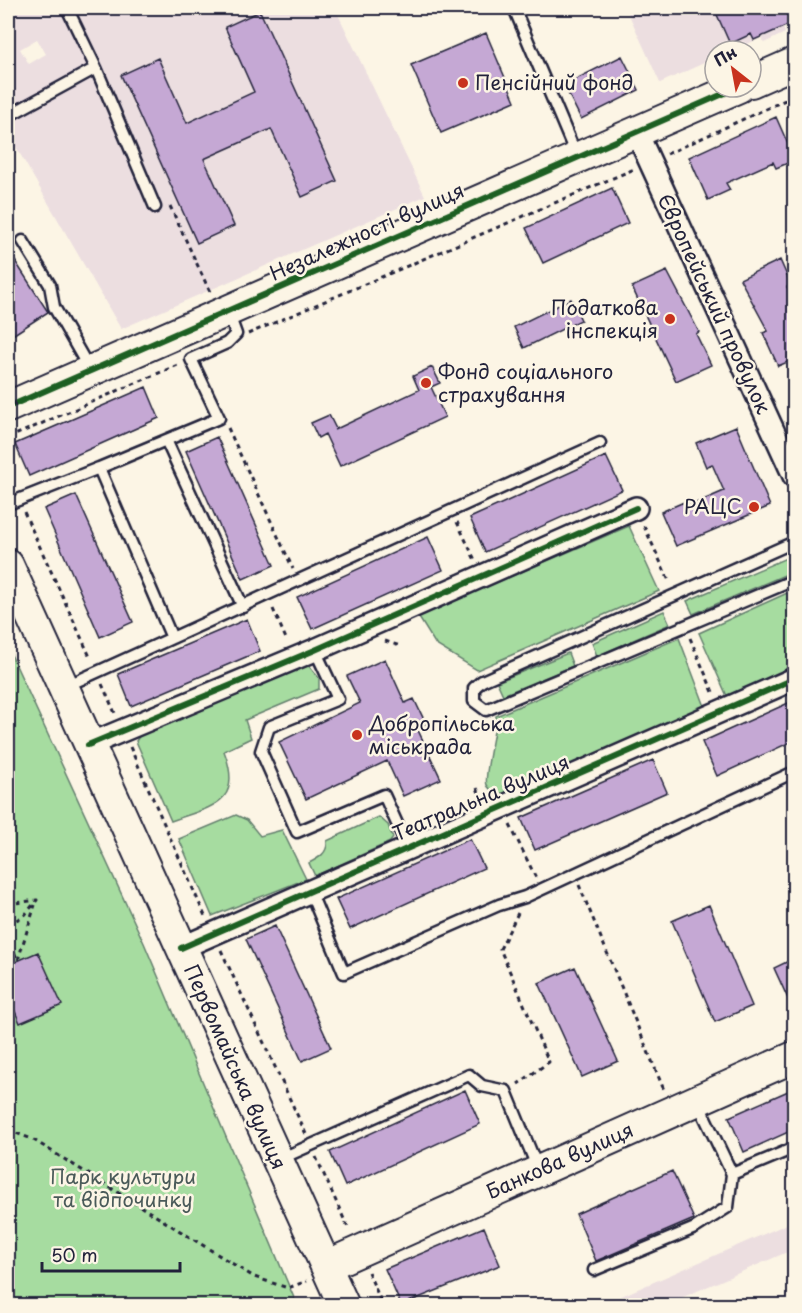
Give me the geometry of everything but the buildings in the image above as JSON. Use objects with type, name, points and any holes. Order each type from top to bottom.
[{"type":"street","points":[[763,77],[795,63]]},
{"type":"street","name":"Незалежності вулиця","points":[[8,407],[90,370],[220,304],[577,157],[711,99]]},
{"type":"street","name":"Європейський провулок","points":[[636,131],[789,451],[795,476]]},
{"type":"street","points":[[88,745],[315,650],[636,508]]},
{"type":"street","name":"Первомайська вулиця","points":[[8,565],[344,1305]]},
{"type":"street","name":"Театральна вулиця","points":[[181,948],[309,889],[502,808],[795,679]]},
{"type":"street","name":"Банкова вулиця","points":[[328,1270],[358,1251],[795,1057]]},
{"type":"lane","points":[[67,8],[96,68],[155,207]]},
{"type":"lane","points":[[514,8],[577,157]]},
{"type":"lane","points":[[8,116],[96,68]]},
{"type":"lane","points":[[22,241],[50,285],[54,307],[90,370]]},
{"type":"lane","points":[[8,504],[219,418],[191,359],[228,343],[236,334],[220,304]]},
{"type":"lane","points":[[166,440],[243,607]]},
{"type":"lane","points":[[63,687],[600,443]]},
{"type":"lane","points":[[99,468],[172,638]]},
{"type":"lane","points":[[795,542],[482,681],[474,688],[474,701],[486,710],[795,580]]},
{"type":"lane","points":[[315,650],[338,699],[269,727],[261,751],[297,832],[384,795],[408,848]]},
{"type":"lane","points":[[309,889],[344,974],[499,905],[525,897],[574,872],[795,772]]},
{"type":"lane","points":[[277,1160],[469,1076],[482,1086],[506,1091],[538,1170]]},
{"type":"lane","points":[[594,1270],[713,1218],[728,1207],[732,1174],[684,1106]]},
{"type":"lane","points":[[732,1174],[795,1148]]},
{"type":"path","points":[[228,343],[649,162],[795,96]]},
{"type":"path","points":[[155,207],[168,201],[220,304]]},
{"type":"path","points":[[8,438],[191,359]]},
{"type":"path","points":[[219,418],[231,432],[298,582]]},
{"type":"path","points":[[8,474],[383,1305]]},
{"type":"path","points":[[636,508],[675,595]]},
{"type":"path","points":[[452,510],[482,575]]},
{"type":"path","points":[[267,596],[295,658]]},
{"type":"path","points":[[685,626],[721,711]]},
{"type":"path","points":[[477,788],[481,801],[502,808],[536,879],[500,950],[549,1062],[506,1091]]},
{"type":"path","points":[[574,872],[684,1106]]},
{"type":"path","points":[[8,904],[36,901]]},
{"type":"path","points":[[8,924],[24,916],[36,901]]},
{"type":"path","points":[[8,936],[18,960],[36,901]]},
{"type":"path","points":[[8,1130],[32,1139],[254,1277],[288,1288],[328,1270]]},
{"type":"shaded area","points":[[8,8],[335,8],[425,196],[121,329],[8,133]],"holes":[[[37,39],[46,54],[29,64],[20,49]]]},
{"type":"shaded area","points":[[626,8],[794,8],[794,23],[783,28],[785,33],[764,43],[762,37],[758,39],[703,39],[703,63],[660,83]]},
{"type":"shaded area","points":[[794,1221],[794,1249],[665,1305],[601,1305]]},
{"type":"green space","points":[[629,526],[659,591],[477,670],[436,645],[418,616]]},
{"type":"green space","points":[[793,555],[794,571],[693,614],[687,601]]},
{"type":"green space","points":[[794,590],[794,667],[727,696],[699,633]]},
{"type":"green space","points":[[664,611],[670,624],[597,656],[592,643]]},
{"type":"green space","points":[[679,638],[706,709],[500,798],[488,787],[486,781],[496,716]]},
{"type":"green space","name":"Парк культури та відпочинку","points":[[8,648],[144,943],[297,1305],[8,1305]]},
{"type":"green space","points":[[568,653],[573,666],[503,695],[497,682]]},
{"type":"green space","points":[[307,664],[319,678],[319,689],[245,720],[251,738],[224,751],[230,782],[227,792],[211,806],[171,821],[136,741],[140,735]]},
{"type":"green space","points":[[236,815],[247,820],[260,836],[282,830],[306,879],[212,916],[179,839]]},
{"type":"green space","points":[[379,817],[388,825],[393,838],[390,842],[315,876],[309,863],[324,852],[327,841]]},
{"type":"cycle path","points":[[8,407],[712,99]]},
{"type":"cycle path","points":[[88,745],[315,650],[636,508]]},
{"type":"cycle path","points":[[181,948],[794,679]]},
{"type":"place","name":"Пенсійний фонд","points":[[463,83]]},
{"type":"place","name":"Податкова інспекція","points":[[670,319]]},
{"type":"place","name":"Фонд соціального страхування","points":[[426,383]]},
{"type":"place","name":"РАЦС","points":[[754,507]]},
{"type":"place","name":"Добропільська міськрада","points":[[357,735]]}]
